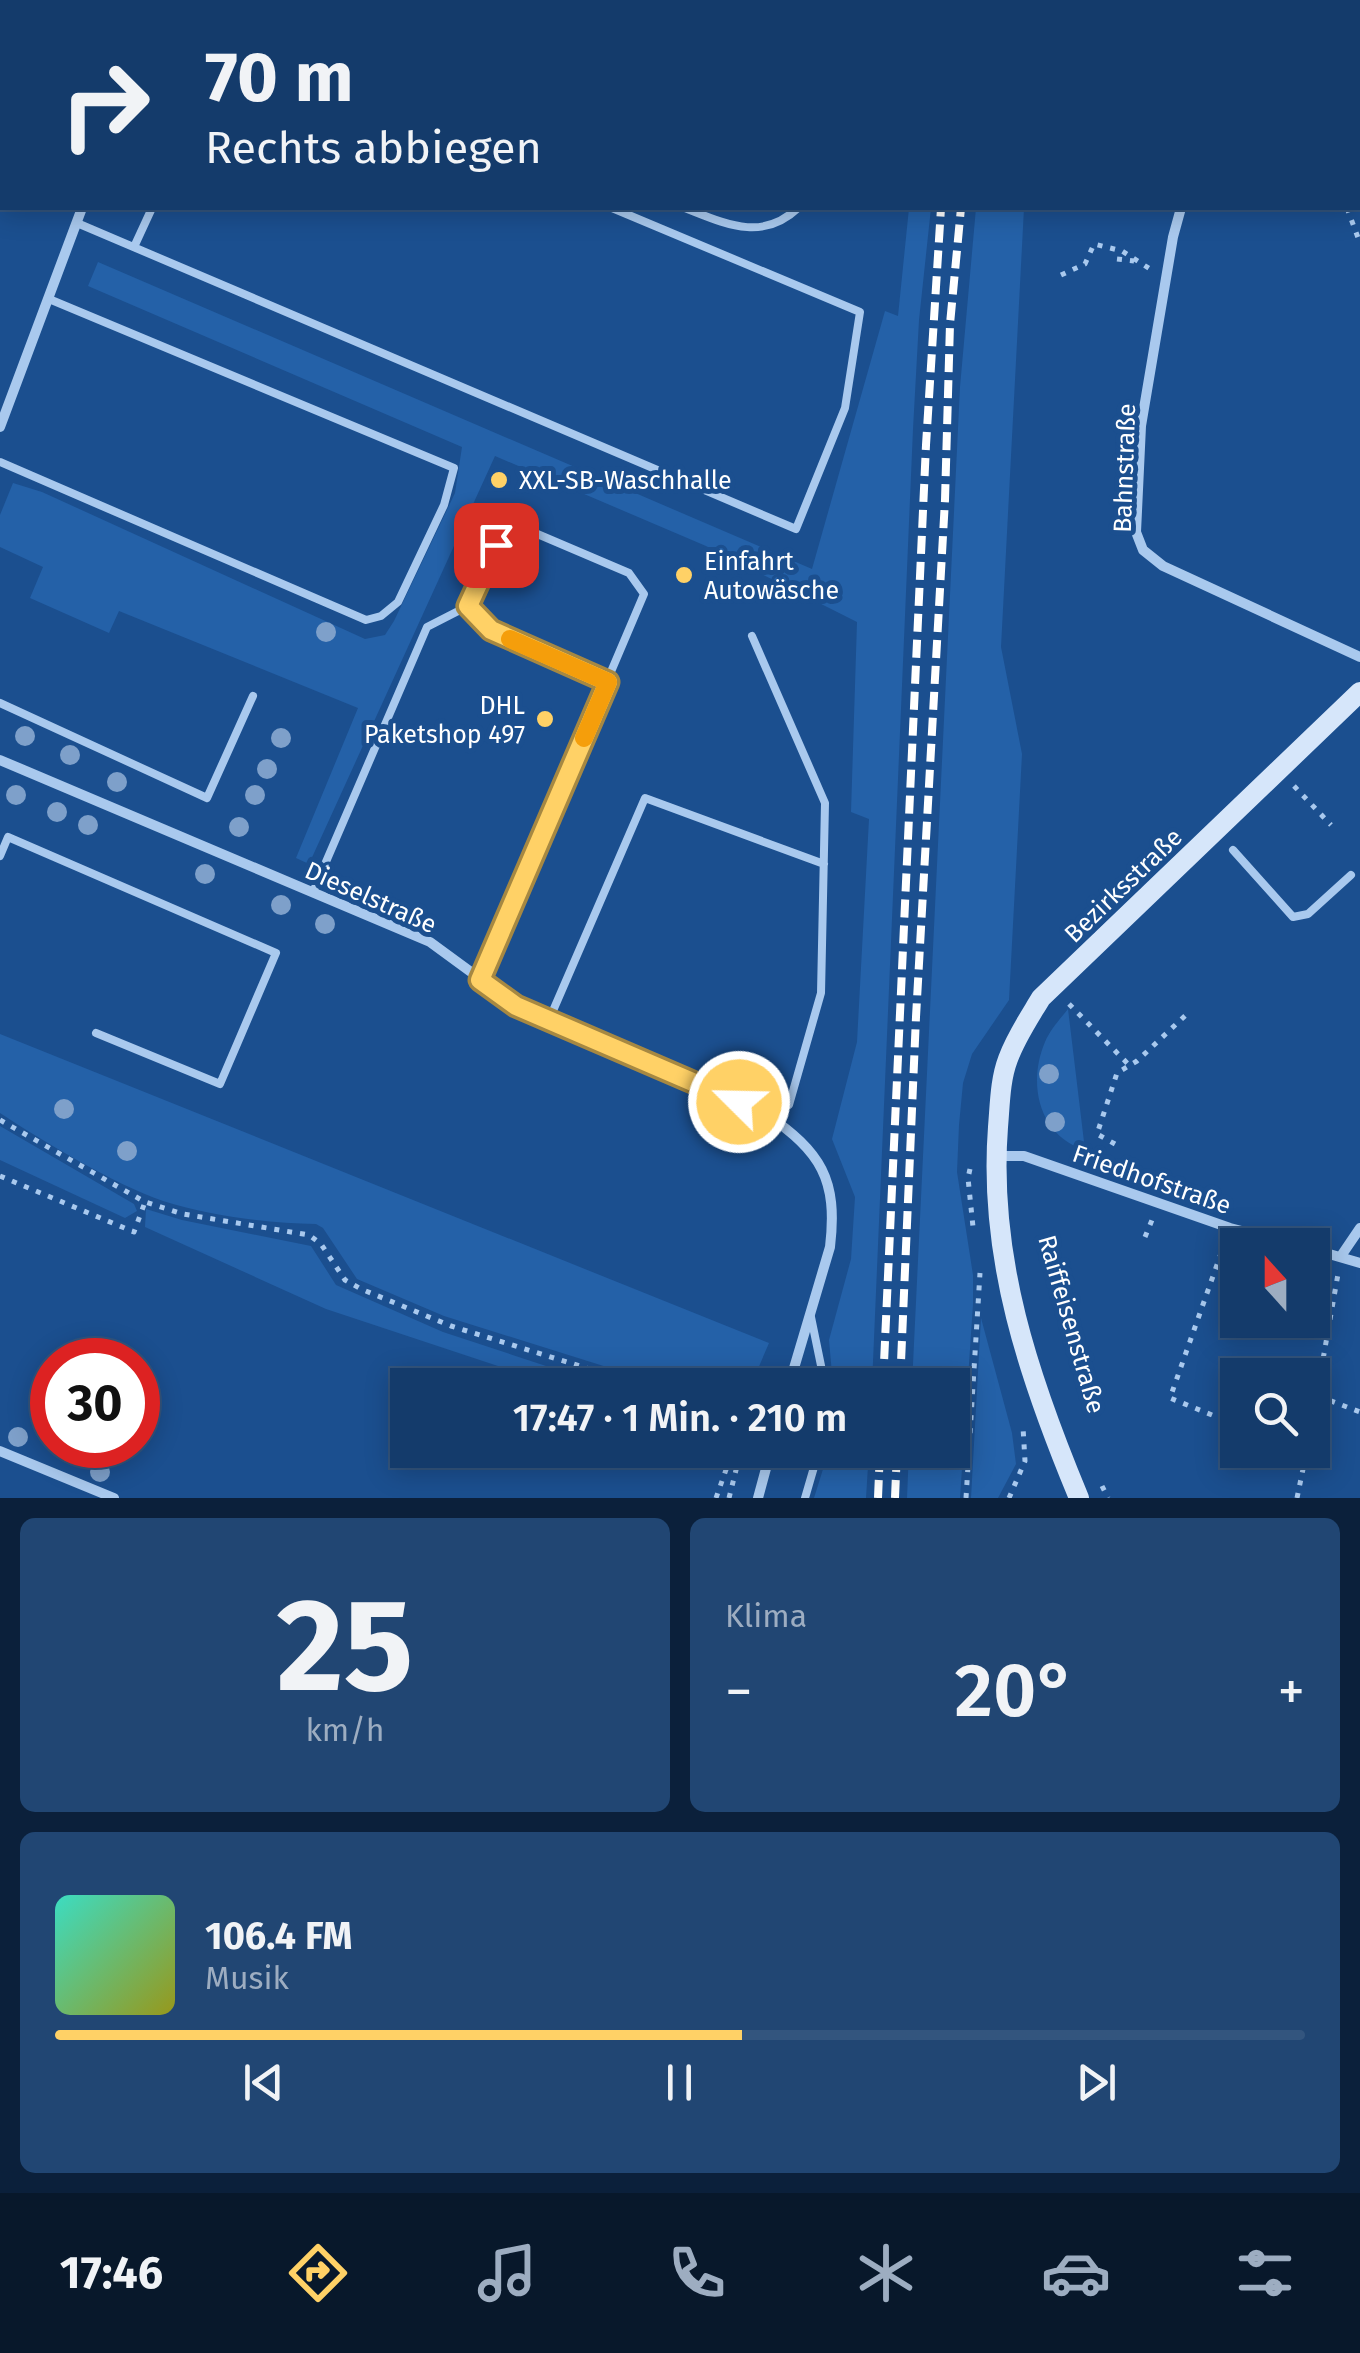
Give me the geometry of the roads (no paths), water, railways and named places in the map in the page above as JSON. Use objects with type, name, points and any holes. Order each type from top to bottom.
[{"type":"street","points":[[0,427],[81,210]]},
{"type":"street","name":"Bahnstraße","points":[[1181,210],[1141,426],[1136,532],[1142,550],[1163,566],[1360,656]]},
{"type":"street","name":"Bezirksstraße","points":[[996,1156],[1001,1086],[1007,1060],[1041,998],[1360,692]]},
{"type":"street","name":"Dieselstraße","points":[[0,760],[430,942],[516,1006],[766,1114],[799,1137],[823,1168],[832,1203],[830,1247],[794,1368]]},
{"type":"street","name":"Friedhofstraße","points":[[996,1156],[1024,1156],[1230,1228]]},
{"type":"street","name":"Raiffeisenstraße","points":[[996,1156],[1000,1243],[1013,1310],[1044,1412],[1079,1498]]},
{"type":"street","points":[[1341,1256],[1360,1228]]},
{"type":"street","points":[[1330,1254],[1360,1263]]},
{"type":"street","points":[[0,1450],[114,1498]]},
{"type":"street","points":[[758,1498],[766,1468]]},
{"type":"lane","points":[[134,246],[151,210]]},
{"type":"lane","points":[[76,223],[796,529],[844,408],[860,312],[617,210]]},
{"type":"lane","points":[[690,210],[742,230],[760,229],[796,210]]},
{"type":"lane","points":[[0,462],[366,620],[381,616],[398,602],[444,505],[454,468],[49,299]]},
{"type":"lane","points":[[313,892],[427,627],[468,606],[496,545],[528,530],[629,573],[644,594],[480,980]]},
{"type":"lane","points":[[468,606],[491,630],[608,682]]},
{"type":"lane","points":[[752,636],[826,803],[821,993],[790,1105],[766,1114]]},
{"type":"lane","points":[[0,703],[207,798],[253,696]]},
{"type":"lane","points":[[549,1020],[644,798],[824,864]]},
{"type":"lane","points":[[0,856],[8,836],[276,954],[220,1084],[96,1033]]},
{"type":"lane","points":[[1233,850],[1294,917],[1308,914],[1350,875]]},
{"type":"lane","points":[[810,1312],[822,1368]]},
{"type":"lane","points":[[805,1498],[814,1468]]},
{"type":"railway","points":[[884,1368],[926,445],[941,210]]},
{"type":"railway","points":[[901,1368],[945,500],[950,324],[961,210]]},
{"type":"railway","points":[[878,1498],[879,1468]]},
{"type":"railway","points":[[895,1498],[896,1468]]},
{"type":"place","name":"XXL-SB-Waschhalle","points":[[499,480]]},
{"type":"place","name":"Einfahrt Autowäsche","points":[[684,575]]},
{"type":"place","name":"DHL Paketshop 497","points":[[545,719]]}]
